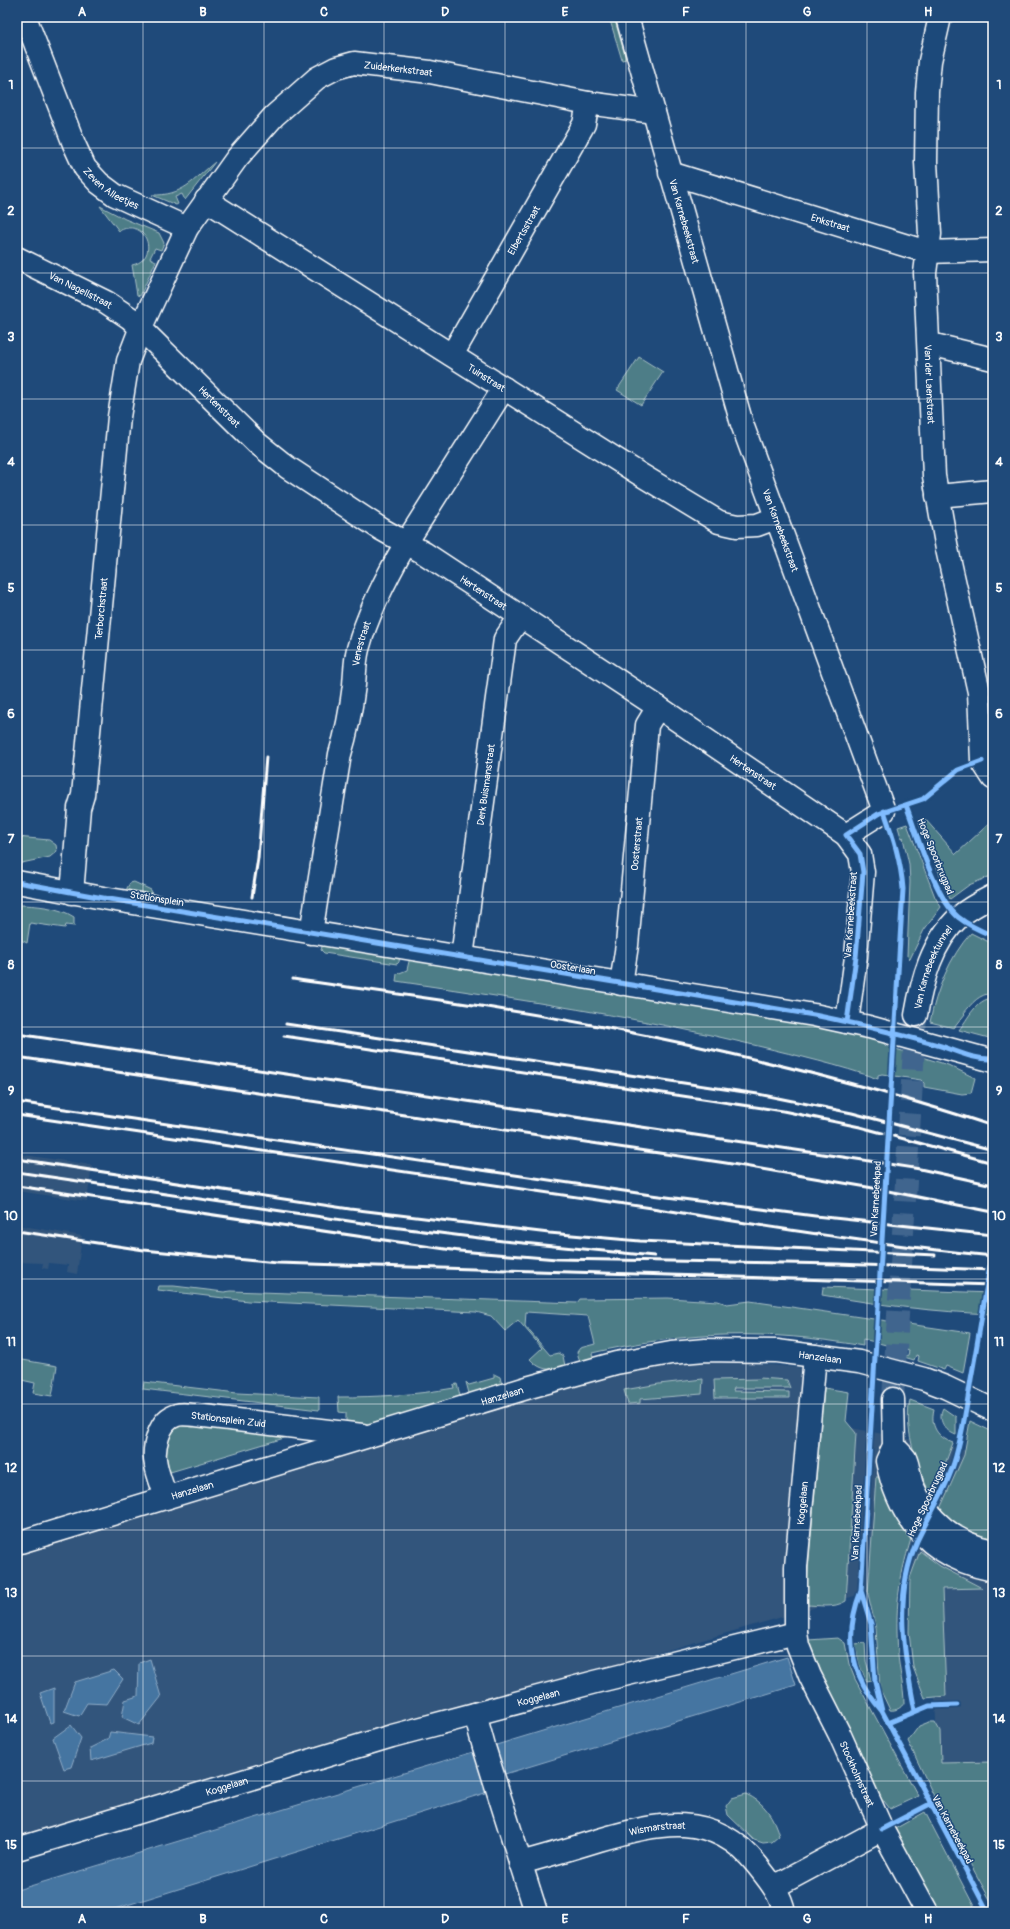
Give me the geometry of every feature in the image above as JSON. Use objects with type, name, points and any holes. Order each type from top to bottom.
[{"type":"street","name":"Zeven Alleetjes","points":[[25,17],[74,144],[85,168],[99,183],[114,194],[187,228]]},
{"type":"street","name":"Van Karnebeekstraat","points":[[627,17],[742,424],[884,811],[846,835],[860,854],[863,872],[856,957],[847,1022]]},
{"type":"street","name":"Van der Laenstraat","points":[[940,17],[930,61],[927,92],[926,162],[930,234],[925,273],[930,344],[934,476],[947,550],[986,688],[981,749],[982,761],[993,778]]},
{"type":"street","name":"Zuiderkerkstraat","points":[[187,228],[237,158],[274,116],[317,78],[336,68],[354,64],[430,72],[588,103],[654,112]]},
{"type":"street","name":"Elbertsstraat","points":[[452,356],[584,124],[588,103]]},
{"type":"street","name":"Enkstraat","points":[[670,173],[927,252],[993,250]]},
{"type":"street","name":"Tuinstraat","points":[[206,200],[638,473],[719,522],[737,526],[757,525],[776,518]]},
{"type":"street","points":[[141,327],[187,228]]},
{"type":"street","name":"Van Nagellstraat","points":[[17,258],[106,302],[141,327]]},
{"type":"street","name":"Hertenstraat","points":[[141,327],[257,444],[293,471],[381,529],[424,552],[658,707],[846,835]]},
{"type":"street","name":"Terborchstraat","points":[[72,892],[79,808],[83,795],[92,708],[119,417],[128,361],[141,327]]},
{"type":"street","points":[[930,344],[993,359]]},
{"type":"street","name":"Venestraat","points":[[303,931],[347,727],[358,649],[381,590],[406,543],[504,388]]},
{"type":"street","points":[[937,496],[993,491]]},
{"type":"street","name":"Derk Buismanstraat","points":[[462,958],[504,639],[520,617]]},
{"type":"street","name":"Oosterstraat","points":[[621,984],[628,937],[647,724],[658,707]]},
{"type":"street","name":"Stationsplein","points":[[17,882],[303,931]]},
{"type":"street","name":"Van Karnebeektunnel","points":[[916,1015],[921,988],[928,966],[947,930],[965,912],[993,896]]},
{"type":"street","name":"Oosterlaan","points":[[303,931],[847,1022],[935,1044],[993,1062]]},
{"type":"street","name":"Hanzelaan","points":[[17,1543],[566,1377],[616,1363],[671,1353],[705,1350],[777,1351],[859,1362],[924,1379],[945,1387],[993,1410]]},
{"type":"street","name":"Koggelaan","points":[[17,1849],[392,1736],[764,1639],[796,1633],[796,1567],[816,1356]]},
{"type":"street","points":[[893,1399],[894,1446],[887,1461],[893,1485],[902,1507],[916,1527],[945,1554],[972,1565],[993,1570]]},
{"type":"street","name":"Stationsplein Zuid","points":[[166,1498],[156,1466],[155,1455],[160,1431],[167,1421],[177,1415],[196,1415],[371,1436]]},
{"type":"street","points":[[894,1446],[905,1458],[912,1484],[921,1502],[937,1523],[956,1538],[970,1545],[993,1551]]},
{"type":"street","name":"Stockholmstraat","points":[[796,1633],[798,1646],[810,1676],[839,1733],[882,1829],[927,1912]]},
{"type":"street","points":[[475,1714],[498,1794],[536,1912]]},
{"type":"street","name":"Wismarstraat","points":[[520,1863],[640,1828],[666,1824],[705,1829],[738,1845],[752,1858],[774,1887],[784,1912]]},
{"type":"street","points":[[774,1887],[882,1829]]},
{"type":"shaded area","points":[[17,1154],[92,1165],[87,1201],[17,1191]]},
{"type":"shaded area","points":[[17,1225],[82,1236],[77,1274],[67,1272],[68,1265],[49,1263],[48,1269],[42,1268],[43,1263],[17,1262]]},
{"type":"shaded area","points":[[732,1361],[813,1369],[809,1420],[993,1455],[993,1766],[938,1769],[930,1574],[264,1767],[17,1842],[17,1551],[447,1421],[596,1379],[664,1365]]},
{"type":"shaded area","points":[[787,1657],[796,1685],[482,1781],[485,1793],[105,1912],[17,1912],[17,1890]]},
{"type":"shaded area","points":[[150,1659],[161,1697],[139,1725],[122,1717],[125,1700],[138,1696],[139,1663]]},
{"type":"shaded area","points":[[114,1670],[123,1679],[107,1704],[87,1703],[79,1716],[64,1711],[75,1682]]},
{"type":"shaded area","points":[[54,1688],[54,1722],[50,1723],[40,1693]]},
{"type":"shaded area","points":[[71,1725],[81,1738],[71,1767],[64,1769],[53,1738]]},
{"type":"shaded area","points":[[110,1732],[152,1737],[151,1743],[91,1761],[90,1748],[108,1739]]},
{"type":"green space","points":[[609,17],[614,17],[626,59],[622,60]]},
{"type":"green space","points":[[215,162],[185,200],[182,194],[175,197],[178,204],[176,205],[152,195],[163,195],[180,190],[194,181]]},
{"type":"green space","points":[[100,206],[125,219],[159,233],[164,243],[161,250],[155,248],[150,258],[156,261],[140,296],[137,295],[132,265],[141,261],[146,255],[148,248],[146,240],[143,234],[136,229],[128,228],[119,231]]},
{"type":"green space","points":[[639,357],[663,372],[641,405],[617,390]]},
{"type":"green space","points":[[925,819],[956,854],[993,820],[993,875],[969,885],[950,899],[919,823]]},
{"type":"green space","points":[[907,824],[935,897],[941,907],[924,930],[910,959],[907,956],[910,882],[909,864],[904,838],[901,837],[898,827]]},
{"type":"green space","points":[[17,837],[49,840],[56,845],[57,851],[50,857],[17,864]]},
{"type":"green space","points":[[134,882],[151,890],[152,895],[127,892],[127,888],[130,883]]},
{"type":"green space","points":[[17,905],[39,906],[61,911],[74,917],[74,926],[66,925],[65,928],[30,923],[27,943],[17,938]]},
{"type":"green space","points":[[971,933],[993,944],[993,993],[980,997],[973,1003],[954,1028],[930,1022],[940,986],[950,963],[963,942]]},
{"type":"green space","points":[[323,943],[400,955],[399,962],[397,964],[324,953],[321,950]]},
{"type":"green space","points":[[410,957],[805,1022],[880,1039],[886,1046],[948,1065],[975,1078],[971,1093],[962,1094],[924,1087],[924,1083],[921,1080],[882,1074],[878,1075],[878,1079],[849,1069],[804,1057],[623,1017],[396,981],[397,974],[407,970]]},
{"type":"green space","points":[[993,998],[993,1039],[959,1030],[977,1006],[987,999]]},
{"type":"green space","points":[[159,1286],[174,1286],[224,1292],[231,1291],[577,1303],[580,1299],[668,1298],[718,1301],[727,1304],[750,1301],[970,1333],[963,1373],[946,1366],[944,1370],[918,1361],[919,1356],[916,1355],[914,1360],[904,1357],[908,1355],[909,1351],[863,1339],[863,1346],[794,1337],[760,1335],[727,1335],[661,1340],[592,1353],[593,1358],[580,1362],[577,1352],[580,1348],[595,1344],[588,1316],[526,1312],[525,1326],[550,1355],[558,1353],[563,1356],[565,1366],[555,1369],[546,1369],[538,1366],[530,1359],[542,1348],[518,1320],[505,1331],[491,1316],[476,1312],[248,1301],[158,1290]]},
{"type":"green space","points":[[823,1287],[993,1293],[993,1314],[928,1310],[843,1299],[822,1295]]},
{"type":"green space","points":[[17,1359],[57,1366],[52,1396],[33,1393],[35,1383],[17,1379]]},
{"type":"green space","points":[[494,1374],[500,1377],[502,1385],[470,1397],[466,1382],[469,1385],[494,1378]]},
{"type":"green space","points":[[760,1378],[787,1380],[790,1388],[734,1388],[733,1391],[789,1392],[789,1398],[715,1398],[714,1380]]},
{"type":"green space","points":[[703,1379],[702,1394],[640,1399],[640,1403],[628,1404],[624,1390],[659,1384]]},
{"type":"green space","points":[[144,1382],[237,1393],[319,1397],[319,1410],[143,1389]]},
{"type":"green space","points":[[457,1384],[461,1399],[371,1427],[352,1429],[346,1421],[346,1413],[339,1412],[338,1397],[410,1394],[454,1388],[453,1385]]},
{"type":"green space","points":[[824,1388],[849,1392],[846,1421],[856,1433],[846,1601],[836,1605],[826,1606],[805,1605]]},
{"type":"green space","points":[[910,1400],[934,1409],[933,1421],[936,1430],[943,1438],[953,1443],[932,1498],[917,1463],[910,1438],[908,1412]]},
{"type":"green space","points":[[943,1408],[956,1417],[956,1435],[948,1431],[943,1424],[941,1412]]},
{"type":"green space","points":[[970,1421],[993,1432],[993,1538],[964,1529],[939,1511],[964,1455]]},
{"type":"green space","points":[[175,1423],[301,1433],[167,1473],[165,1469],[166,1435]]},
{"type":"green space","points":[[876,1477],[880,1477],[897,1520],[911,1539],[900,1582],[897,1609],[898,1654],[904,1703],[898,1709],[894,1710],[890,1710],[880,1689],[876,1629],[868,1594]]},
{"type":"green space","points":[[920,1551],[940,1566],[982,1588],[942,1589],[946,1696],[925,1698],[913,1667],[909,1632],[910,1578]]},
{"type":"green space","points":[[838,1638],[845,1643],[849,1664],[855,1679],[918,1796],[890,1809],[884,1801],[880,1802],[813,1659],[808,1640]]},
{"type":"green space","points":[[865,1643],[866,1661],[871,1680],[866,1681],[859,1663],[855,1644]]},
{"type":"green space","points":[[929,1722],[935,1722],[940,1731],[941,1763],[993,1762],[993,1905],[940,1809],[908,1741],[919,1726]]},
{"type":"green space","points":[[746,1794],[758,1801],[771,1816],[779,1836],[772,1842],[763,1843],[754,1840],[728,1815],[726,1806],[732,1798]]},
{"type":"green space","points":[[925,1812],[977,1912],[937,1912],[893,1830]]},
{"type":"tunnel","points":[[893,1399],[916,1015]]},
{"type":"railway","points":[[252,897],[258,858],[266,757]]},
{"type":"railway","points":[[293,979],[573,1021],[709,1049],[852,1084],[993,1126]]},
{"type":"railway","points":[[286,1024],[758,1094],[852,1113],[993,1150]]},
{"type":"railway","points":[[17,1034],[863,1160],[920,1169],[993,1185]]},
{"type":"railway","points":[[284,1036],[783,1111],[860,1127],[993,1163]]},
{"type":"railway","points":[[17,1057],[726,1163],[873,1188],[993,1212]]},
{"type":"railway","points":[[17,1102],[651,1195],[815,1216],[993,1235]]},
{"type":"railway","points":[[17,1115],[652,1208],[822,1235],[950,1252],[993,1256]]},
{"type":"railway","points":[[17,1159],[350,1209],[549,1233],[640,1241],[935,1255]]},
{"type":"railway","points":[[17,1172],[376,1225],[503,1241],[654,1256]]},
{"type":"railway","points":[[17,1186],[459,1251],[557,1259],[838,1264],[993,1270]]},
{"type":"railway","points":[[17,1231],[144,1250],[277,1263],[993,1285]]},
{"type":"cycle path","points":[[847,1022],[856,957],[863,872],[860,854],[846,835],[878,814],[923,799],[958,770],[982,761]]},
{"type":"cycle path","name":"Hoge Spoorbrugpad","points":[[906,805],[934,881],[942,896],[958,917],[966,923],[993,936]]},
{"type":"cycle path","name":"Van Karnebeekpad","points":[[884,811],[898,859],[903,889],[861,1591],[853,1623],[853,1654],[863,1683],[871,1697],[882,1711],[988,1912]]},
{"type":"cycle path","points":[[17,882],[103,898],[814,1015],[904,1036],[978,1058],[993,1059]]},
{"type":"cycle path","name":"Hoge Spoorbrugpad","points":[[915,1711],[904,1647],[903,1604],[905,1583],[917,1541],[944,1489],[953,1467],[961,1437],[993,1247]]},
{"type":"cycle path","points":[[861,1591],[871,1624],[875,1681],[882,1711]]},
{"type":"cycle path","points":[[888,1723],[929,1706],[957,1705]]},
{"type":"cycle path","name":"Van Karnebeekpad","points":[[882,1829],[930,1804]]}]
